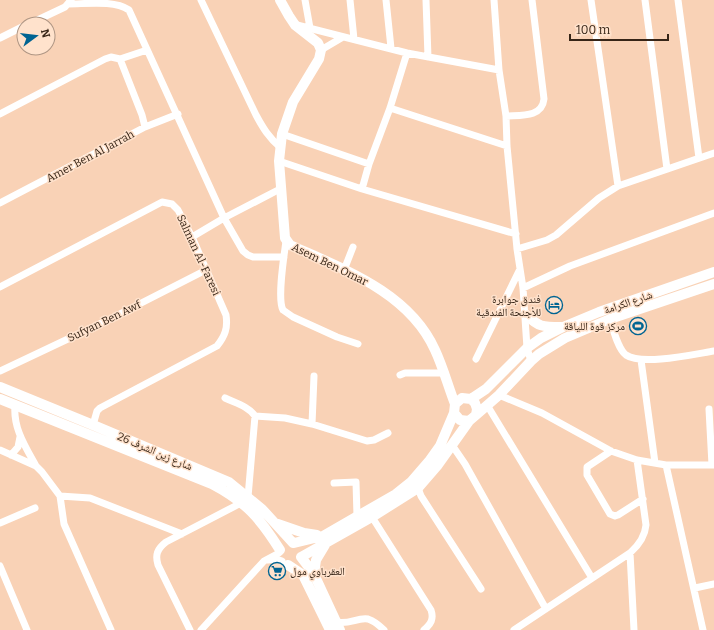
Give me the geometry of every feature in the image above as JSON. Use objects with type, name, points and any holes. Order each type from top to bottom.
[{"type":"street","points":[[200,0],[261,125],[272,140],[281,148]]},
{"type":"street","points":[[280,0],[295,25],[318,43],[321,50],[343,37]]},
{"type":"street","points":[[304,0],[310,28]]},
{"type":"street","points":[[350,0],[354,39]]},
{"type":"street","points":[[386,0],[391,48]]},
{"type":"street","points":[[426,0],[428,57]]},
{"type":"street","points":[[494,0],[500,70],[506,116],[507,146],[517,249],[523,288],[527,348],[531,361]]},
{"type":"street","points":[[506,116],[538,112],[543,106],[544,99],[532,0]]},
{"type":"street","points":[[591,0],[618,186]]},
{"type":"street","points":[[645,0],[667,169]]},
{"type":"street","points":[[678,0],[699,158]]},
{"type":"street","points":[[46,16],[65,7],[70,2],[105,2],[125,7],[129,10],[178,114],[224,218],[240,247],[248,256],[284,257]]},
{"type":"street","points":[[295,25],[407,53],[500,70]]},
{"type":"street","points":[[0,38],[16,30]]},
{"type":"street","points":[[0,114],[105,58],[111,57],[120,59],[147,50]]},
{"type":"street","name":"Asem Ben Omar","points":[[321,50],[319,59],[293,102],[282,134],[279,161],[280,189],[284,236],[286,241],[290,245],[368,282],[392,298],[420,324],[435,349],[446,378],[460,404],[475,403],[477,409],[473,418]]},
{"type":"street","points":[[362,189],[369,164],[390,108],[407,53]]},
{"type":"street","name":"Amer Ben Al Jarrah","points":[[0,203],[145,127],[142,114],[120,59]]},
{"type":"street","points":[[390,108],[507,146]]},
{"type":"street","points":[[145,127],[178,114]]},
{"type":"street","points":[[282,134],[369,164]]},
{"type":"street","points":[[517,249],[547,240],[556,235],[599,198],[618,186],[714,153]]},
{"type":"street","points":[[279,161],[362,189],[516,234]]},
{"type":"street","points":[[192,237],[224,218],[280,189]]},
{"type":"street","name":"Salman Al-Faresi","points":[[0,287],[162,202],[172,204],[178,210],[192,237],[226,315],[228,322],[226,332],[217,346],[103,406],[97,411],[93,425]]},
{"type":"street","points":[[523,288],[570,266],[714,213]]},
{"type":"street","points":[[286,241],[281,301],[283,310],[293,317],[337,337],[358,344]]},
{"type":"street","points":[[344,270],[353,247]]},
{"type":"street","name":"Sufyan Ben Awf","points":[[0,371],[108,320],[206,270]]},
{"type":"street","points":[[476,360],[520,270]]},
{"type":"street","name":"شارع الكرامة","points":[[460,404],[486,389],[527,348],[541,338],[599,312],[714,272]]},
{"type":"street","name":"شارع الكرامة","points":[[325,539],[372,517],[418,488],[437,466],[473,418],[539,354],[566,338],[610,319],[714,284]]},
{"type":"street","points":[[525,314],[535,323],[544,327],[563,327]]},
{"type":"street","points":[[610,319],[622,350],[626,355],[631,357],[641,360],[654,360],[714,351]]},
{"type":"street","points":[[641,360],[655,463]]},
{"type":"street","points":[[400,376],[405,373],[446,378]]},
{"type":"street","points":[[312,424],[314,376]]},
{"type":"street","points":[[0,383],[25,397]]},
{"type":"street","name":"شارع زين الشرف 26","points":[[0,387],[229,482],[245,500],[252,512],[266,529],[282,557],[303,575],[336,627]]},
{"type":"street","points":[[499,394],[542,412],[611,451],[637,460],[666,465],[713,465],[709,408]]},
{"type":"street","points":[[225,398],[252,412],[255,416],[285,418],[312,424],[367,441],[374,440],[388,433]]},
{"type":"street","name":"شارع زين الشرف 26","points":[[0,399],[212,484],[245,500],[262,509],[293,543]]},
{"type":"street","points":[[460,404],[460,420],[473,418]]},
{"type":"street","points":[[200,630],[264,561],[282,557],[294,564],[301,557],[357,516],[396,494],[419,473],[440,446],[460,404]]},
{"type":"street","points":[[15,405],[14,415],[20,437],[36,466],[60,496],[64,524],[111,630]]},
{"type":"street","points":[[487,405],[592,578]]},
{"type":"street","points":[[190,630],[158,565],[156,559],[157,551],[160,547],[182,534],[245,500],[255,416]]},
{"type":"street","points":[[12,455],[18,447],[20,437]]},
{"type":"street","points":[[452,445],[465,464],[546,609]]},
{"type":"street","points":[[0,450],[36,466]]},
{"type":"street","points":[[611,451],[586,469],[587,475],[610,514],[612,516],[618,515],[643,500]]},
{"type":"street","points":[[514,630],[630,553],[638,545],[645,534],[646,524],[637,460]]},
{"type":"street","points":[[666,465],[695,588],[703,630]]},
{"type":"street","points":[[334,483],[356,482],[357,516]]},
{"type":"street","points":[[418,488],[421,496],[481,589]]},
{"type":"street","points":[[60,496],[90,498],[182,534]]},
{"type":"street","points":[[0,522],[34,508]]},
{"type":"street","points":[[372,517],[432,610],[432,618],[424,630]]},
{"type":"street","points":[[274,523],[325,539]]},
{"type":"street","points":[[282,557],[281,547],[286,543],[325,539]]},
{"type":"street","points":[[314,574],[316,560],[325,539]]},
{"type":"street","points":[[293,543],[299,547],[301,557],[314,574],[336,627],[359,620],[370,620],[384,630]]},
{"type":"street","points":[[630,553],[634,630]]},
{"type":"street","points":[[0,566],[27,630]]},
{"type":"street","points":[[695,588],[714,584]]},
{"type":"place","name":"فندق جوابرة للأجنحة الفندقية","points":[[554,305]]},
{"type":"place","name":"مركز قوة اللياقة","points":[[638,326]]},
{"type":"place","name":"العقرباوي مول","points":[[277,571]]}]
